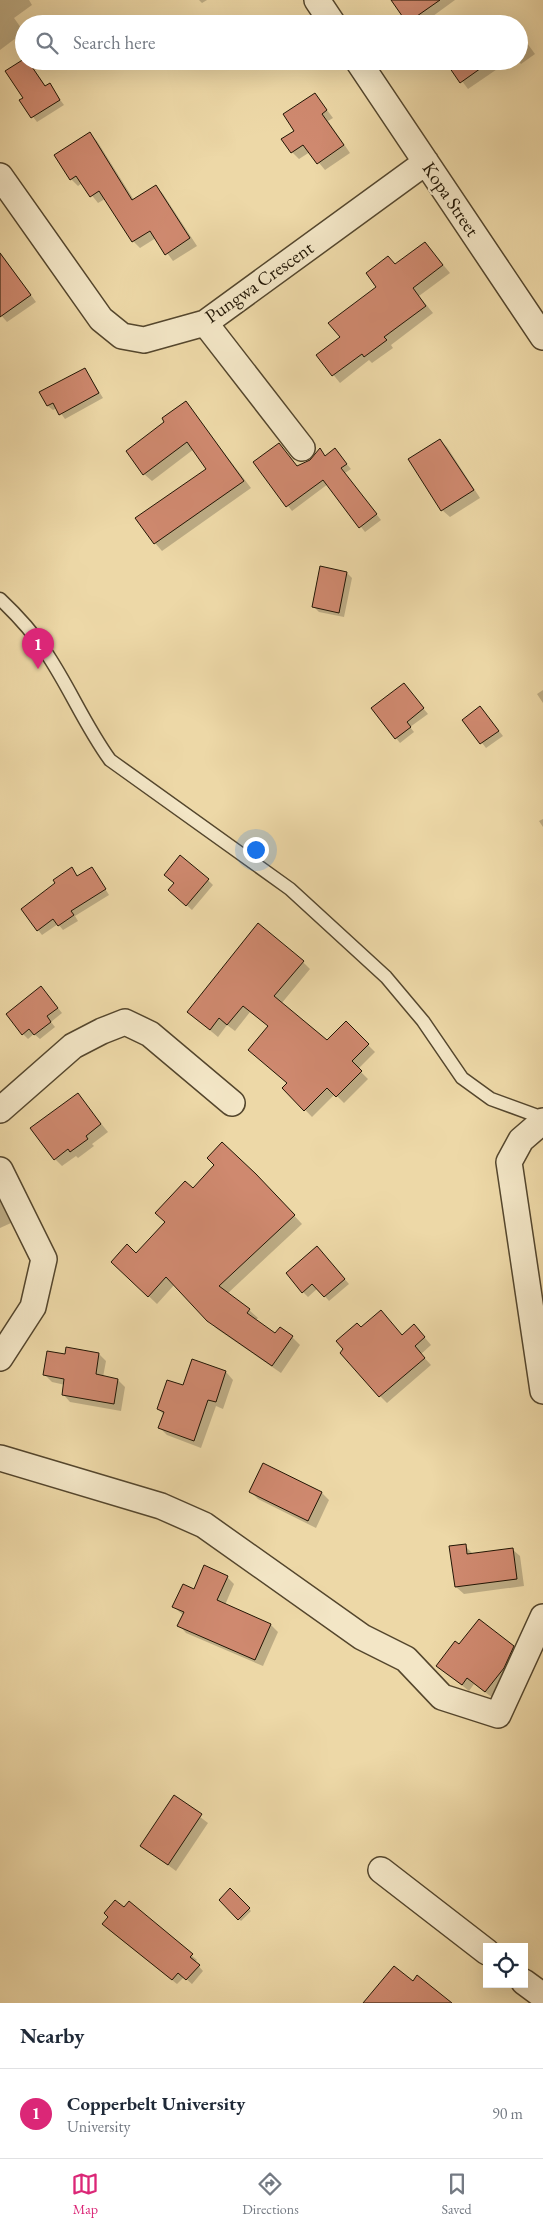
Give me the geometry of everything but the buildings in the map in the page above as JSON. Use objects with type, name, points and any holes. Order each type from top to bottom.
[{"type":"street","points":[[317,0],[327,15]]},
{"type":"street","name":"Kopa Street","points":[[364,70],[543,337]]},
{"type":"street","name":"Pungwa Crescent","points":[[0,176],[101,319],[122,336],[144,340],[205,323],[426,162]]},
{"type":"street","points":[[205,323],[302,448]]},
{"type":"street","points":[[0,1110],[73,1046],[102,1030],[126,1022],[150,1034],[232,1103]]},
{"type":"street","points":[[543,1119],[521,1140],[509,1162],[543,1391]]},
{"type":"street","points":[[0,1170],[44,1259],[33,1307],[0,1358]]},
{"type":"street","points":[[0,1458],[161,1506],[204,1525],[362,1637],[406,1659],[442,1698],[498,1715],[543,1617]]},
{"type":"street","points":[[381,1870],[483,1949]]},
{"type":"street","points":[[528,1985],[543,1996]]},
{"type":"lane","points":[[0,599],[22,619],[46,652],[90,732],[110,760],[297,895],[386,976],[423,1021],[462,1078],[491,1099],[543,1119]]},
{"type":"place","name":"Copperbelt University","points":[[38,669]]}]
